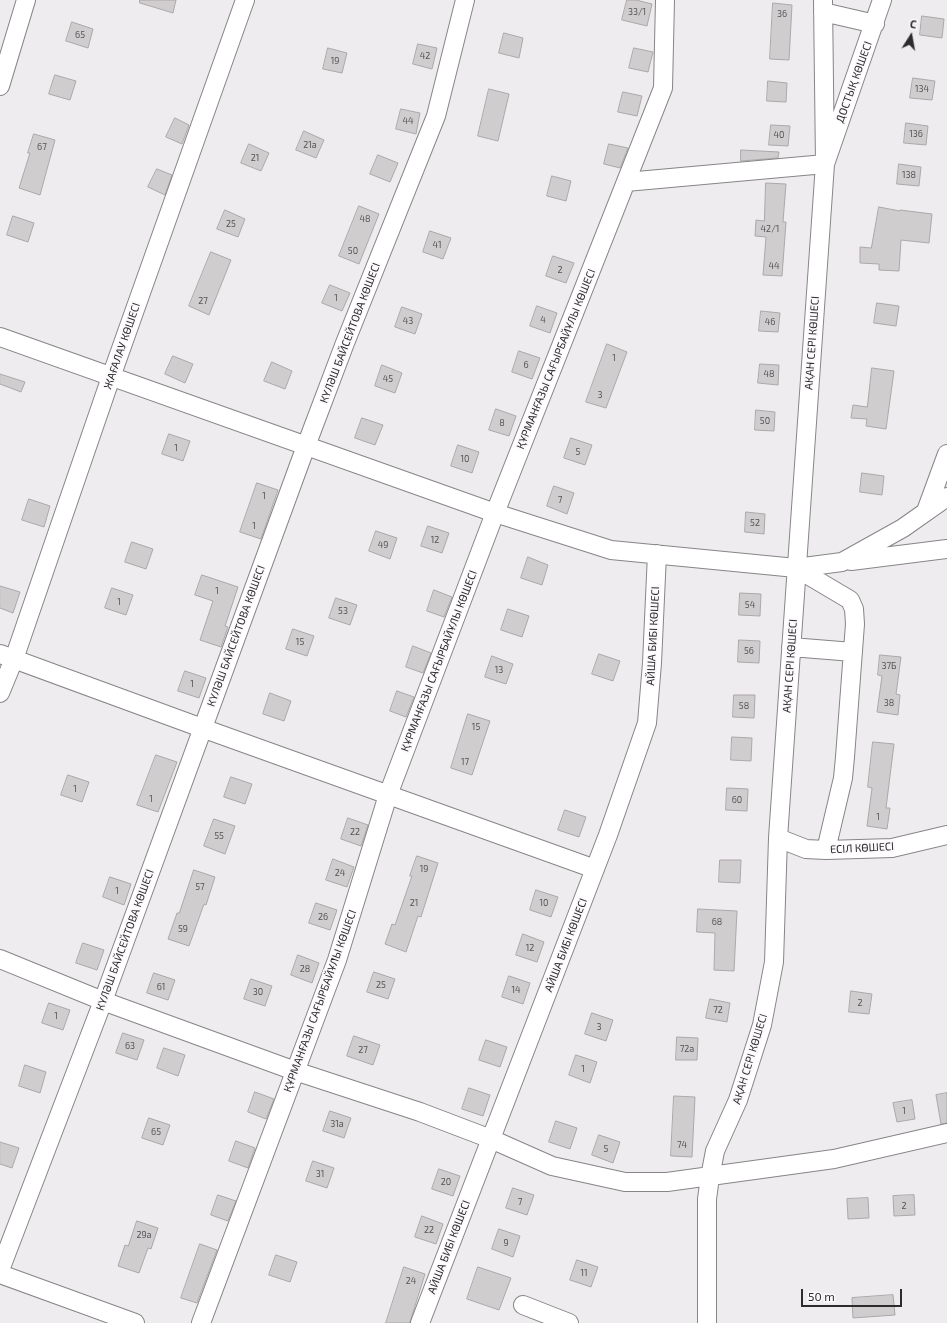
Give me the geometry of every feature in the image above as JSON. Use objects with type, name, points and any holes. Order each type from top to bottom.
[{"type":"street","points":[[0,86],[3,68],[26,0]]},
{"type":"street","name":"ЖАҒАЛАУ КӨШЕСІ","points":[[0,693],[7,656],[111,377],[245,0]]},
{"type":"street","name":"КҮЛӘШ БАЙСЕЙТОВА КӨШЕСІ","points":[[0,1270],[103,1001],[306,446],[345,343],[436,116],[465,0]]},
{"type":"street","name":"ҚҰРМАНҒАЗЫ САҒЫРБАЙҰЛЫ КӨШЕСІ","points":[[201,1323],[337,960],[388,795],[496,513],[663,88],[665,0]]},
{"type":"street","name":"ДОСТЫҚ КӨШЕСІ","points":[[824,164],[875,24],[882,0]]},
{"type":"street","points":[[823,6],[875,24]]},
{"type":"street","name":"АҚАН СЕРІ КӨШЕСІ","points":[[707,1323],[707,1199],[710,1177],[715,1152],[738,1100],[762,1025],[774,962],[778,838],[824,164],[823,6]]},
{"type":"street","points":[[626,182],[824,164]]},
{"type":"street","points":[[0,337],[496,513],[611,550],[796,568],[947,549]]},
{"type":"street","points":[[926,511],[947,454]]},
{"type":"street","points":[[842,562],[903,528],[947,496]]},
{"type":"street","name":"АЙША БИБІ КӨШЕСІ","points":[[420,1323],[595,869],[647,723],[652,663],[657,554]]},
{"type":"street","points":[[796,568],[850,600],[854,609],[855,624],[843,778],[826,850]]},
{"type":"street","points":[[791,647],[853,652]]},
{"type":"street","points":[[7,656],[202,728],[595,869]]},
{"type":"street","name":"ЕСІЛ КӨШЕСІ","points":[[778,838],[806,850],[826,850],[892,848],[947,835]]},
{"type":"street","points":[[0,959],[103,1001],[295,1071],[420,1112],[491,1139],[552,1166],[625,1182],[667,1182],[834,1159],[947,1133]]},
{"type":"street","points":[[0,1274],[135,1323]]},
{"type":"street","points":[[523,1305],[569,1323]]},
{"type":"building","points":[[140,0],[176,0],[173,13],[140,3]]},
{"type":"building","points":[[627,0],[636,0],[652,4],[647,26],[622,20]]},
{"type":"building","points":[[773,3],[792,5],[789,60],[770,59]]},
{"type":"building","points":[[922,16],[944,19],[942,38],[920,35]]},
{"type":"building","points":[[72,22],[93,29],[88,48],[66,41]]},
{"type":"building","points":[[504,33],[523,38],[519,58],[499,53]]},
{"type":"building","points":[[418,44],[437,48],[432,69],[413,64]]},
{"type":"building","points":[[328,48],[347,53],[342,73],[323,69]]},
{"type":"building","points":[[634,48],[653,52],[648,72],[629,68]]},
{"type":"building","points":[[55,75],[76,81],[70,100],[49,94]]},
{"type":"building","points":[[913,78],[935,81],[932,100],[910,98]]},
{"type":"building","points":[[768,81],[787,83],[786,102],[767,101]]},
{"type":"building","points":[[489,89],[509,94],[498,141],[478,136]]},
{"type":"building","points":[[623,92],[642,96],[637,116],[618,112]]},
{"type":"building","points":[[401,109],[420,113],[416,134],[396,129]]},
{"type":"building","points":[[175,118],[189,125],[182,144],[166,137]]},
{"type":"building","points":[[906,123],[928,126],[926,145],[904,143]]},
{"type":"building","points":[[771,125],[790,126],[788,146],[769,145]]},
{"type":"building","points":[[304,131],[324,140],[316,158],[296,150]]},
{"type":"building","points":[[34,134],[55,140],[40,195],[19,188],[30,153],[28,153]]},
{"type":"building","points":[[249,144],[269,153],[261,171],[241,163]]},
{"type":"building","points":[[609,144],[628,148],[620,168],[604,164]]},
{"type":"building","points":[[741,150],[779,152],[778,158],[741,161]]},
{"type":"building","points":[[378,155],[398,163],[390,182],[370,174]]},
{"type":"building","points":[[899,164],[921,167],[919,186],[897,184]]},
{"type":"building","points":[[157,169],[172,175],[165,195],[148,187]]},
{"type":"building","points":[[552,176],[571,181],[566,201],[547,196]]},
{"type":"building","points":[[766,183],[786,184],[783,222],[786,222],[782,276],[763,275],[766,237],[755,236],[756,220],[764,221]]},
{"type":"building","points":[[359,206],[379,214],[359,264],[339,256]]},
{"type":"building","points":[[879,207],[900,211],[932,214],[929,243],[901,240],[899,271],[879,270],[879,264],[860,263],[860,247],[871,248]]},
{"type":"building","points":[[225,210],[245,219],[238,237],[217,229]]},
{"type":"building","points":[[13,216],[34,223],[28,242],[7,235]]},
{"type":"building","points":[[430,231],[451,238],[443,259],[423,252]]},
{"type":"building","points":[[211,252],[231,260],[209,315],[189,306]]},
{"type":"building","points":[[553,256],[574,263],[566,283],[546,276]]},
{"type":"building","points":[[330,285],[350,293],[342,311],[322,303]]},
{"type":"building","points":[[877,303],[899,306],[896,326],[874,323]]},
{"type":"building","points":[[537,306],[557,313],[550,333],[530,326]]},
{"type":"building","points":[[402,307],[422,314],[415,334],[395,327]]},
{"type":"building","points":[[761,311],[780,313],[778,332],[759,331]]},
{"type":"building","points":[[607,344],[627,352],[606,408],[586,402]]},
{"type":"building","points":[[519,351],[540,358],[532,379],[512,372]]},
{"type":"building","points":[[173,356],[193,364],[185,383],[165,374]]},
{"type":"building","points":[[272,362],[292,371],[285,389],[264,381]]},
{"type":"building","points":[[760,364],[779,365],[778,385],[758,383]]},
{"type":"building","points":[[382,365],[402,373],[395,393],[375,386]]},
{"type":"building","points":[[872,368],[894,371],[886,429],[866,426],[867,419],[851,418],[853,405],[867,407]]},
{"type":"building","points":[[0,374],[25,382],[21,392],[0,384]]},
{"type":"building","points":[[496,409],[516,416],[509,436],[489,430]]},
{"type":"building","points":[[756,410],[775,412],[774,431],[755,430]]},
{"type":"building","points":[[362,418],[383,425],[375,445],[355,438]]},
{"type":"building","points":[[169,434],[190,441],[183,461],[162,454]]},
{"type":"building","points":[[571,438],[592,445],[585,465],[564,458]]},
{"type":"building","points":[[458,445],[479,452],[472,473],[451,466]]},
{"type":"building","points":[[862,473],[884,476],[882,495],[860,492]]},
{"type":"building","points":[[257,483],[278,490],[261,539],[240,532]]},
{"type":"building","points":[[554,486],[574,493],[567,514],[547,506]]},
{"type":"building","points":[[29,499],[50,506],[44,527],[22,520]]},
{"type":"building","points":[[746,512],[765,514],[764,534],[745,532]]},
{"type":"building","points":[[428,526],[449,533],[442,553],[421,546]]},
{"type":"building","points":[[376,531],[397,538],[390,559],[369,551]]},
{"type":"building","points":[[132,542],[153,549],[146,569],[125,562]]},
{"type":"building","points":[[528,557],[548,565],[542,585],[521,578]]},
{"type":"building","points":[[202,575],[238,587],[225,626],[228,627],[221,647],[200,640],[213,601],[195,595]]},
{"type":"building","points":[[0,586],[20,592],[13,613],[0,608]]},
{"type":"building","points":[[112,588],[133,595],[126,615],[105,608]]},
{"type":"building","points":[[434,590],[452,597],[444,617],[427,611]]},
{"type":"building","points":[[740,593],[761,594],[760,616],[739,615]]},
{"type":"building","points":[[336,598],[357,605],[350,625],[329,618]]},
{"type":"building","points":[[508,609],[529,616],[522,637],[501,630]]},
{"type":"building","points":[[293,629],[314,636],[307,656],[286,649]]},
{"type":"building","points":[[739,640],[760,641],[759,663],[738,662]]},
{"type":"building","points":[[413,646],[431,653],[423,673],[406,667]]},
{"type":"building","points":[[599,654],[620,661],[613,681],[592,674]]},
{"type":"building","points":[[880,655],[901,657],[896,694],[900,695],[898,715],[877,712],[882,676],[878,675]]},
{"type":"building","points":[[492,656],[513,664],[506,684],[485,677]]},
{"type":"building","points":[[185,671],[206,678],[199,698],[178,691]]},
{"type":"building","points":[[397,691],[414,697],[406,717],[390,711]]},
{"type":"building","points":[[270,693],[291,701],[284,721],[263,714]]},
{"type":"building","points":[[734,695],[755,695],[754,718],[733,717]]},
{"type":"building","points":[[468,714],[490,721],[472,775],[451,768]]},
{"type":"building","points":[[732,737],[752,738],[751,761],[731,760]]},
{"type":"building","points":[[873,742],[894,744],[886,808],[890,808],[887,829],[867,826],[872,788],[868,787]]},
{"type":"building","points":[[156,755],[177,762],[158,812],[137,805]]},
{"type":"building","points":[[68,775],[89,782],[82,802],[61,795]]},
{"type":"building","points":[[231,777],[252,784],[245,804],[224,797]]},
{"type":"building","points":[[727,788],[748,789],[747,811],[726,810]]},
{"type":"building","points":[[565,810],[586,817],[579,837],[558,830]]},
{"type":"building","points":[[348,818],[368,825],[361,846],[341,839]]},
{"type":"building","points":[[214,819],[235,826],[225,854],[204,846]]},
{"type":"building","points":[[417,856],[438,863],[421,917],[418,916],[406,952],[385,944],[392,924],[395,925],[412,876],[410,876]]},
{"type":"building","points":[[333,859],[354,867],[347,887],[326,880]]},
{"type":"building","points":[[720,860],[741,860],[740,883],[719,882]]},
{"type":"building","points":[[194,870],[215,877],[206,905],[204,904],[189,946],[168,939]]},
{"type":"building","points":[[110,877],[131,884],[124,905],[103,897]]},
{"type":"building","points":[[536,890],[558,897],[551,917],[530,910]]},
{"type":"building","points":[[316,903],[337,910],[330,930],[309,923]]},
{"type":"building","points":[[698,909],[737,911],[734,971],[714,970],[715,933],[697,932]]},
{"type":"building","points":[[523,934],[544,942],[537,962],[516,955]]},
{"type":"building","points":[[83,943],[104,950],[97,970],[76,963]]},
{"type":"building","points":[[298,955],[319,963],[312,983],[291,975]]},
{"type":"building","points":[[374,972],[395,979],[388,999],[367,992]]},
{"type":"building","points":[[154,973],[175,980],[168,1000],[147,993]]},
{"type":"building","points":[[509,976],[530,983],[523,1004],[502,997]]},
{"type":"building","points":[[251,979],[272,986],[265,1006],[244,999]]},
{"type":"building","points":[[851,991],[872,994],[869,1014],[849,1012]]},
{"type":"building","points":[[710,999],[730,1003],[727,1022],[706,1018]]},
{"type":"building","points":[[49,1003],[70,1010],[63,1030],[42,1023]]},
{"type":"building","points":[[592,1013],[613,1020],[606,1041],[585,1034]]},
{"type":"building","points":[[123,1033],[144,1040],[137,1060],[116,1053]]},
{"type":"building","points":[[354,1036],[380,1045],[373,1065],[347,1056]]},
{"type":"building","points":[[677,1037],[698,1038],[697,1060],[676,1060]]},
{"type":"building","points":[[486,1040],[507,1047],[500,1067],[479,1060]]},
{"type":"building","points":[[164,1048],[185,1055],[178,1076],[157,1068]]},
{"type":"building","points":[[576,1055],[597,1062],[590,1083],[569,1075]]},
{"type":"building","points":[[25,1065],[46,1072],[40,1093],[19,1086]]},
{"type":"building","points":[[469,1088],[490,1095],[483,1116],[462,1109]]},
{"type":"building","points":[[255,1092],[274,1099],[266,1119],[248,1112]]},
{"type":"building","points":[[947,1093],[947,1123],[941,1124],[936,1095]]},
{"type":"building","points":[[674,1096],[695,1097],[692,1157],[671,1156]]},
{"type":"building","points":[[912,1100],[915,1119],[897,1122],[893,1103]]},
{"type":"building","points":[[330,1111],[351,1118],[344,1138],[323,1131]]},
{"type":"building","points":[[149,1118],[170,1125],[163,1145],[142,1138]]},
{"type":"building","points":[[556,1121],[577,1128],[570,1149],[549,1142]]},
{"type":"building","points":[[599,1135],[620,1142],[613,1163],[592,1155]]},
{"type":"building","points":[[236,1141],[255,1148],[248,1168],[229,1161]]},
{"type":"building","points":[[0,1142],[19,1148],[12,1168],[0,1164]]},
{"type":"building","points":[[313,1161],[334,1168],[327,1188],[306,1181]]},
{"type":"building","points":[[439,1169],[460,1176],[453,1196],[432,1189]]},
{"type":"building","points":[[513,1188],[534,1195],[527,1215],[506,1208]]},
{"type":"building","points":[[218,1195],[236,1201],[228,1221],[211,1215]]},
{"type":"building","points":[[914,1195],[915,1215],[894,1216],[893,1196]]},
{"type":"building","points":[[868,1198],[869,1218],[848,1219],[847,1199]]},
{"type":"building","points":[[422,1216],[443,1224],[436,1244],[415,1237]]},
{"type":"building","points":[[137,1221],[158,1228],[151,1249],[148,1248],[139,1273],[118,1266],[125,1245],[128,1246]]},
{"type":"building","points":[[499,1229],[520,1236],[513,1257],[492,1249]]},
{"type":"building","points":[[200,1244],[217,1250],[197,1303],[181,1298]]},
{"type":"building","points":[[276,1255],[297,1262],[290,1282],[269,1275]]},
{"type":"building","points":[[577,1260],[598,1267],[591,1287],[570,1280]]},
{"type":"building","points":[[404,1267],[425,1274],[410,1322],[386,1323]]},
{"type":"building","points":[[478,1267],[511,1278],[499,1310],[467,1299]]},
{"type":"building","points":[[893,1295],[895,1315],[853,1318],[852,1298]]}]
